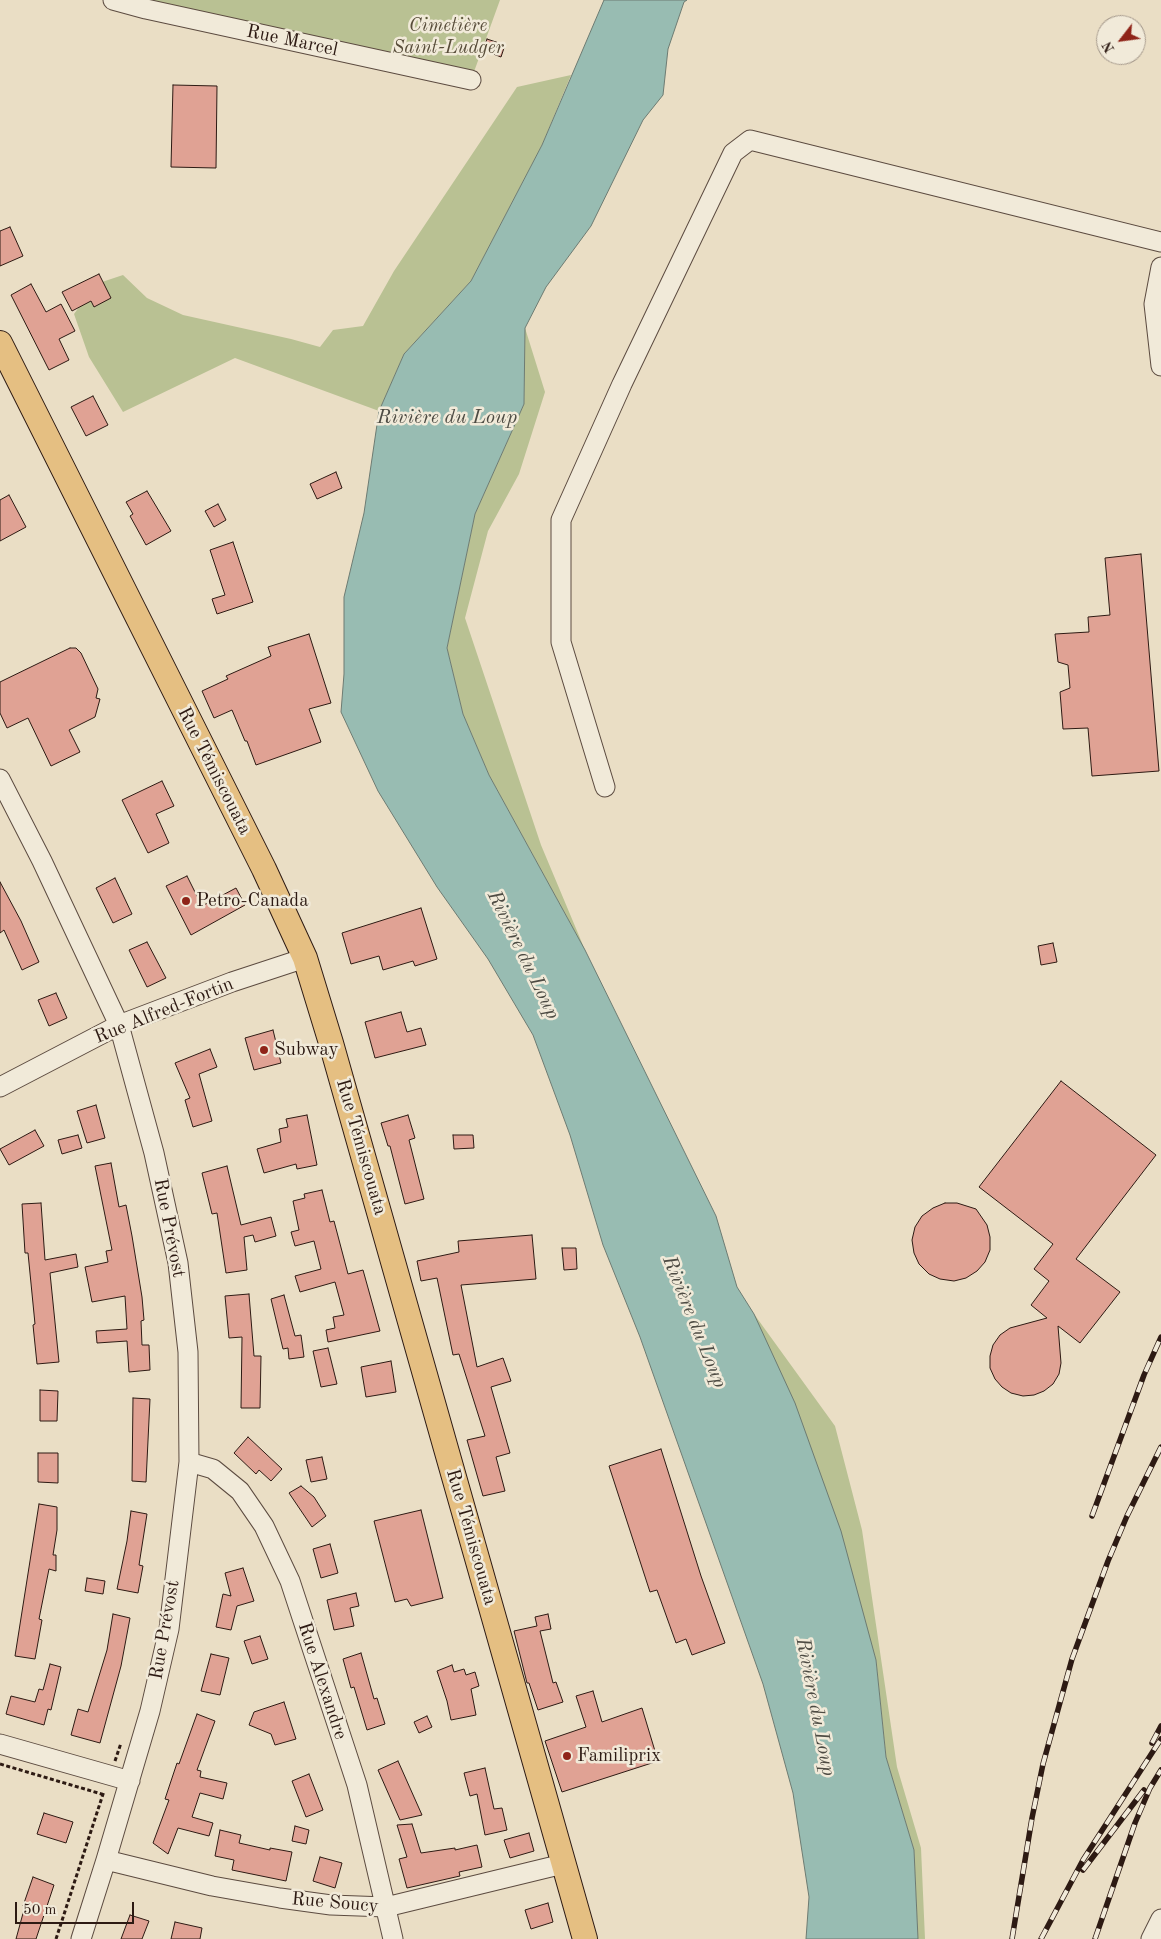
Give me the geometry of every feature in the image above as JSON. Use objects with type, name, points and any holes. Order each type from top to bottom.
[{"type":"main road","name":"Rue Témiscouata","points":[[0,343],[264,869],[305,958],[334,1052],[585,1939]]},
{"type":"street","name":"Rue Marcel","points":[[113,0],[471,80]]},
{"type":"street","points":[[605,787],[561,642],[561,520],[622,384],[733,153],[750,140],[1161,242]]},
{"type":"street","points":[[1161,267],[1154,304],[1161,366]]},
{"type":"street","name":"Rue Prévost","points":[[0,780],[42,861],[119,1025],[154,1153],[178,1263],[188,1352],[189,1462],[169,1629],[150,1711],[130,1782],[81,1939]]},
{"type":"street","name":"Rue Alfred-Fortin","points":[[0,1087],[119,1025],[232,982],[305,958]]},
{"type":"street","name":"Rue Alexandre","points":[[189,1462],[213,1469],[240,1490],[264,1526],[290,1582],[357,1785],[393,1939]]},
{"type":"street","points":[[0,1744],[130,1782]]},
{"type":"street","name":"Rue Soucy","points":[[106,1860],[212,1886],[270,1896],[331,1905],[386,1908],[563,1864]]},
{"type":"street","points":[[1152,1939],[1161,1919]]},
{"type":"path","points":[[56,1939],[122,1740]]},
{"type":"path","points":[[0,1764],[124,1800]]},
{"type":"green space","name":"Cimetière Saint-Ludger","points":[[149,0],[500,0],[471,80],[146,9]]},
{"type":"green space","points":[[571,75],[542,145],[471,281],[404,354],[379,411],[235,358],[123,412],[89,357],[74,314],[96,284],[123,275],[147,298],[183,315],[320,347],[333,330],[363,326],[394,271],[517,87]]},
{"type":"green space","points":[[525,328],[545,392],[519,474],[488,531],[465,618],[541,845],[585,950],[489,775],[463,714],[447,648],[475,514],[524,404]]},
{"type":"green space","points":[[754,1314],[835,1426],[862,1530],[897,1767],[921,1848],[925,1939],[918,1939],[914,1850],[886,1757],[876,1660]]},
{"type":"water","name":"Rivière du Loup","points":[[604,0],[687,0],[684,2],[668,49],[663,95],[643,120],[591,226],[546,287],[525,328],[524,404],[475,514],[447,648],[463,714],[489,775],[585,950],[716,1216],[737,1287],[754,1314],[795,1403],[841,1531],[876,1660],[886,1757],[914,1850],[918,1939],[806,1939],[809,1897],[793,1793],[763,1684],[640,1337],[603,1245],[570,1135],[533,1035],[488,959],[437,887],[378,791],[341,712],[344,674],[344,597],[364,513],[379,411],[404,354],[471,281],[542,145]]},
{"type":"building","points":[[487,39],[505,45],[501,57],[483,50]]},
{"type":"building","points":[[173,85],[217,86],[216,168],[171,167]]},
{"type":"building","points":[[10,227],[23,256],[0,266],[0,231]]},
{"type":"building","points":[[99,274],[111,298],[94,307],[91,301],[72,311],[62,292]]},
{"type":"building","points":[[31,284],[46,312],[61,304],[75,331],[59,339],[69,360],[49,370],[11,295]]},
{"type":"building","points":[[93,396],[108,425],[86,436],[71,407]]},
{"type":"building","points":[[336,472],[342,488],[317,499],[310,484]]},
{"type":"building","points":[[147,491],[171,531],[146,545],[130,516],[133,514],[126,502]]},
{"type":"building","points":[[9,495],[26,527],[0,541],[0,500]]},
{"type":"building","points":[[218,504],[226,520],[214,527],[205,511]]},
{"type":"building","points":[[233,542],[253,602],[217,614],[212,599],[225,595],[210,550]]},
{"type":"building","points":[[1141,554],[1159,771],[1092,776],[1088,728],[1063,729],[1060,692],[1070,688],[1068,665],[1058,662],[1055,634],[1089,632],[1088,617],[1110,615],[1105,558]]},
{"type":"building","points":[[309,634],[331,703],[309,709],[321,742],[256,765],[232,710],[214,718],[202,691],[228,679],[226,676],[271,656],[268,647]]},
{"type":"building","points":[[70,648],[76,648],[81,653],[98,689],[96,698],[100,699],[95,717],[69,730],[80,752],[51,766],[28,718],[7,728],[0,713],[0,682]]},
{"type":"building","points":[[162,781],[174,806],[156,814],[169,843],[148,853],[122,800]]},
{"type":"building","name":"Petro-Canada","points":[[187,876],[202,906],[236,888],[245,905],[191,935],[166,886]]},
{"type":"building","points":[[115,878],[132,914],[113,923],[96,888]]},
{"type":"building","points":[[0,882],[21,921],[39,962],[22,970],[4,930],[0,933]]},
{"type":"building","points":[[421,908],[437,959],[415,966],[413,961],[383,970],[379,956],[351,964],[342,933]]},
{"type":"building","points":[[147,942],[166,978],[147,987],[129,950]]},
{"type":"building","points":[[1053,943],[1057,962],[1041,965],[1038,946]]},
{"type":"building","points":[[56,993],[67,1018],[49,1026],[38,1000]]},
{"type":"building","points":[[401,1012],[407,1032],[421,1028],[426,1045],[375,1058],[365,1022]]},
{"type":"building","name":"Subway","points":[[273,1030],[281,1063],[254,1070],[245,1038]]},
{"type":"building","points":[[210,1049],[217,1067],[199,1074],[212,1121],[193,1127],[185,1100],[190,1098],[175,1063]]},
{"type":"building","points":[[1061,1081],[1156,1155],[1076,1259],[1120,1292],[1080,1343],[1058,1326],[1061,1363],[1059,1374],[1053,1384],[1044,1391],[1034,1395],[1023,1396],[1011,1393],[995,1379],[990,1368],[990,1356],[993,1345],[1000,1335],[1010,1328],[1047,1318],[1031,1305],[1049,1281],[1034,1269],[1053,1244],[979,1187]]},
{"type":"building","points":[[96,1105],[105,1138],[87,1143],[77,1111]]},
{"type":"building","points":[[307,1115],[317,1165],[297,1169],[296,1164],[264,1173],[257,1149],[281,1142],[279,1129],[288,1127],[286,1119]]},
{"type":"building","points":[[408,1115],[415,1138],[409,1140],[424,1199],[405,1204],[390,1146],[388,1146],[381,1123]]},
{"type":"building","points":[[35,1130],[44,1146],[9,1165],[0,1149]]},
{"type":"building","points":[[78,1135],[82,1148],[62,1154],[58,1140]]},
{"type":"building","points":[[453,1135],[473,1135],[474,1148],[454,1149]]},
{"type":"building","points":[[111,1163],[119,1207],[126,1205],[132,1236],[142,1297],[144,1320],[141,1321],[142,1345],[149,1345],[150,1370],[129,1372],[127,1341],[97,1343],[96,1331],[127,1329],[125,1296],[92,1302],[85,1267],[108,1262],[106,1251],[112,1250],[95,1166]]},
{"type":"building","points":[[227,1166],[241,1225],[271,1217],[276,1236],[255,1242],[253,1235],[244,1237],[247,1270],[226,1273],[217,1213],[212,1214],[202,1173]]},
{"type":"building","points":[[322,1190],[330,1222],[334,1221],[348,1274],[363,1270],[380,1331],[328,1342],[326,1330],[335,1328],[333,1317],[344,1315],[335,1282],[300,1292],[295,1276],[321,1269],[314,1241],[295,1246],[291,1232],[299,1230],[293,1201],[305,1198],[304,1194]]},
{"type":"building","points":[[41,1203],[45,1260],[76,1254],[78,1267],[50,1273],[59,1362],[37,1364],[33,1325],[35,1324],[28,1253],[25,1253],[22,1204]]},
{"type":"building","points":[[945,1203],[957,1203],[976,1209],[987,1225],[990,1237],[990,1250],[985,1262],[977,1271],[966,1278],[954,1281],[940,1279],[929,1274],[919,1264],[914,1253],[912,1240],[915,1227],[922,1216],[933,1208]]},
{"type":"building","points":[[532,1235],[536,1279],[461,1285],[477,1367],[503,1358],[511,1381],[491,1387],[510,1453],[496,1457],[505,1491],[483,1496],[467,1440],[485,1436],[459,1354],[453,1355],[437,1278],[421,1281],[417,1261],[459,1252],[458,1241]]},
{"type":"building","points":[[562,1248],[576,1248],[577,1269],[564,1270]]},
{"type":"building","points":[[249,1294],[254,1356],[261,1356],[260,1408],[241,1408],[242,1337],[229,1338],[225,1296]]},
{"type":"building","points":[[284,1295],[295,1336],[301,1335],[304,1357],[289,1359],[288,1348],[283,1349],[271,1299]]},
{"type":"building","points":[[328,1348],[337,1384],[321,1387],[313,1351]]},
{"type":"building","points":[[391,1361],[396,1392],[366,1397],[361,1367]]},
{"type":"building","points":[[40,1390],[58,1391],[57,1421],[40,1421]]},
{"type":"building","points":[[133,1398],[150,1399],[146,1482],[132,1481]]},
{"type":"building","points":[[248,1437],[282,1469],[271,1481],[259,1470],[256,1474],[234,1453]]},
{"type":"building","points":[[661,1449],[701,1576],[725,1643],[692,1655],[686,1639],[676,1643],[657,1590],[650,1592],[609,1466]]},
{"type":"building","points":[[38,1453],[58,1453],[58,1483],[38,1482]]},
{"type":"building","points":[[322,1457],[327,1479],[311,1482],[306,1460]]},
{"type":"building","points":[[301,1486],[314,1497],[326,1516],[312,1527],[289,1493]]},
{"type":"building","points":[[39,1504],[57,1507],[57,1530],[53,1555],[56,1555],[56,1571],[49,1569],[39,1619],[42,1620],[35,1659],[15,1656]]},
{"type":"building","points":[[421,1510],[443,1598],[411,1606],[407,1599],[395,1602],[374,1521]]},
{"type":"building","points":[[131,1511],[147,1514],[139,1565],[143,1566],[138,1593],[117,1589]]},
{"type":"building","points":[[330,1544],[338,1573],[321,1578],[313,1549]]},
{"type":"building","points":[[243,1568],[254,1601],[237,1606],[231,1630],[216,1627],[223,1594],[231,1596],[225,1573]]},
{"type":"building","points":[[87,1578],[105,1581],[103,1594],[85,1591]]},
{"type":"building","points":[[356,1593],[359,1606],[350,1608],[354,1626],[334,1630],[327,1600]]},
{"type":"building","points":[[113,1614],[130,1618],[121,1666],[100,1743],[71,1735],[78,1709],[88,1712],[107,1650]]},
{"type":"building","points":[[548,1614],[551,1629],[540,1631],[553,1683],[556,1682],[563,1702],[538,1710],[529,1683],[527,1683],[514,1631],[537,1626],[535,1617]]},
{"type":"building","points":[[260,1636],[268,1659],[252,1664],[244,1641]]},
{"type":"building","points":[[361,1653],[374,1699],[377,1698],[385,1724],[367,1730],[354,1687],[351,1688],[343,1659]]},
{"type":"building","points":[[211,1654],[229,1658],[220,1695],[201,1691]]},
{"type":"building","points":[[50,1664],[61,1667],[51,1710],[48,1709],[44,1725],[6,1714],[11,1696],[35,1702],[39,1689],[43,1690]]},
{"type":"building","points":[[452,1665],[454,1672],[464,1669],[466,1675],[475,1672],[479,1686],[471,1689],[476,1715],[451,1720],[437,1671]]},
{"type":"building","points":[[593,1691],[602,1722],[642,1708],[658,1761],[562,1792],[545,1741],[586,1727],[576,1696]]},
{"type":"building","points":[[284,1702],[296,1739],[275,1745],[271,1734],[249,1725],[254,1712]]},
{"type":"building","points":[[197,1714],[215,1721],[197,1770],[201,1771],[200,1777],[227,1783],[223,1799],[200,1793],[192,1817],[213,1823],[209,1836],[178,1828],[168,1854],[153,1843],[169,1800],[165,1799],[177,1763],[179,1764]]},
{"type":"building","points":[[427,1716],[432,1727],[419,1733],[414,1722]]},
{"type":"building","points":[[398,1761],[422,1815],[400,1820],[378,1770]]},
{"type":"building","points":[[485,1768],[494,1809],[502,1808],[507,1830],[485,1835],[477,1794],[470,1796],[464,1773]]},
{"type":"building","points":[[309,1774],[323,1810],[306,1817],[292,1781]]},
{"type":"building","points":[[44,1813],[73,1822],[66,1843],[37,1834]]},
{"type":"building","points":[[412,1824],[421,1853],[455,1848],[455,1850],[477,1845],[482,1867],[459,1872],[460,1876],[407,1888],[399,1859],[407,1857],[397,1825]]},
{"type":"building","points":[[295,1826],[309,1830],[306,1844],[292,1841]]},
{"type":"building","points":[[220,1830],[241,1835],[239,1843],[270,1850],[270,1848],[292,1852],[286,1881],[232,1870],[234,1860],[215,1856]]},
{"type":"building","points":[[529,1833],[534,1851],[510,1858],[504,1840]]},
{"type":"building","points":[[320,1857],[342,1863],[335,1888],[313,1881]]},
{"type":"building","points":[[33,1877],[54,1885],[36,1939],[16,1939],[25,1906],[23,1906]]},
{"type":"building","points":[[548,1903],[553,1922],[531,1929],[525,1910]]},
{"type":"building","points":[[130,1915],[149,1921],[142,1939],[121,1939]]},
{"type":"building","points":[[175,1922],[202,1928],[200,1939],[171,1939]]},
{"type":"railway","points":[[1092,1516],[1144,1375],[1161,1337]]},
{"type":"railway","points":[[1012,1939],[1043,1764],[1072,1659],[1108,1561],[1127,1516],[1161,1447]]},
{"type":"railway","points":[[1152,1743],[1161,1726]]},
{"type":"railway","points":[[1041,1939],[1083,1860],[1161,1739]]},
{"type":"railway","points":[[1095,1939],[1135,1823],[1150,1788],[1161,1770]]},
{"type":"railway","points":[[1083,1870],[1144,1790]]},
{"type":"place","name":"Petro-Canada","points":[[186,901]]},
{"type":"place","name":"Subway","points":[[264,1050]]},
{"type":"place","name":"Familiprix","points":[[567,1756]]}]
